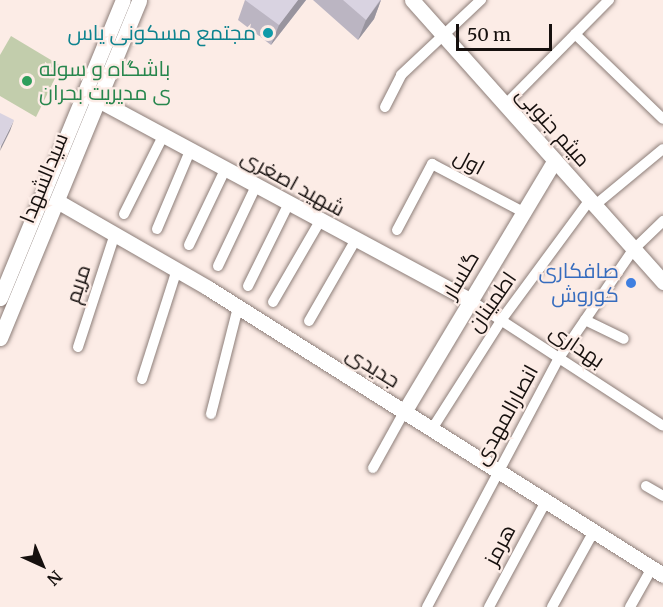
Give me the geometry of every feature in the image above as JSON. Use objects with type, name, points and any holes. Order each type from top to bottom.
[{"type":"street","name":"سیدالشهدا","points":[[0,338],[57,201],[123,0]]},
{"type":"street","name":"سیدالشهدا","points":[[0,298],[139,0]]},
{"type":"street","name":"میثم جنوبی","points":[[412,0],[663,282]]},
{"type":"street","points":[[385,108],[401,75],[481,0]]},
{"type":"street","points":[[505,105],[609,0]]},
{"type":"street","points":[[575,34],[663,119]]},
{"type":"street","name":"شهید اصغری","points":[[92,97],[355,241],[470,300]]},
{"type":"street","points":[[124,214],[163,136]]},
{"type":"street","name":"اطمینان","points":[[432,429],[502,320],[592,203],[663,149]]},
{"type":"street","points":[[157,229],[190,151]]},
{"type":"street","name":"گلسار","points":[[404,412],[554,161]]},
{"type":"street","name":"اول","points":[[397,230],[432,164],[523,212]]},
{"type":"street","points":[[189,245],[225,170]]},
{"type":"street","points":[[218,266],[256,186]]},
{"type":"street","name":"جدیدی","points":[[57,201],[177,269],[658,571]]},
{"type":"street","points":[[248,286],[289,204]]},
{"type":"street","points":[[273,302],[320,221]]},
{"type":"street","name":"انصارالمهدی","points":[[427,607],[559,358],[633,250],[663,221]]},
{"type":"street","name":"مریم","points":[[78,347],[115,234]]},
{"type":"street","points":[[309,321],[355,241]]},
{"type":"street","points":[[142,379],[177,269]]},
{"type":"street","name":"بهداری","points":[[470,300],[663,426]]},
{"type":"street","points":[[211,414],[238,307]]},
{"type":"street","points":[[585,320],[624,339]]},
{"type":"street","points":[[373,468],[404,412]]},
{"type":"street","points":[[646,486],[663,496]]},
{"type":"street","name":"هرمز","points":[[489,607],[546,501]]},
{"type":"street","points":[[552,607],[594,531]]},
{"type":"street","points":[[630,607],[658,571]]},
{"type":"green space","name":"باشگاه و سوله ی مدیریت بحران","points":[[11,36],[61,66],[36,117],[0,96],[0,55]]},
{"type":"building","points":[[245,0],[298,0],[279,25]]},
{"type":"building","points":[[343,0],[380,0],[366,20]]},
{"type":"building","points":[[0,113],[14,120],[1,146],[0,145]]},
{"type":"place","name":"مجتمع مسکونی یاس","points":[[268,33]]},
{"type":"place","name":"باشگاه و سوله ی مدیریت بحران","points":[[27,81]]},
{"type":"place","name":"صافکاری کوروش","points":[[631,283]]}]
